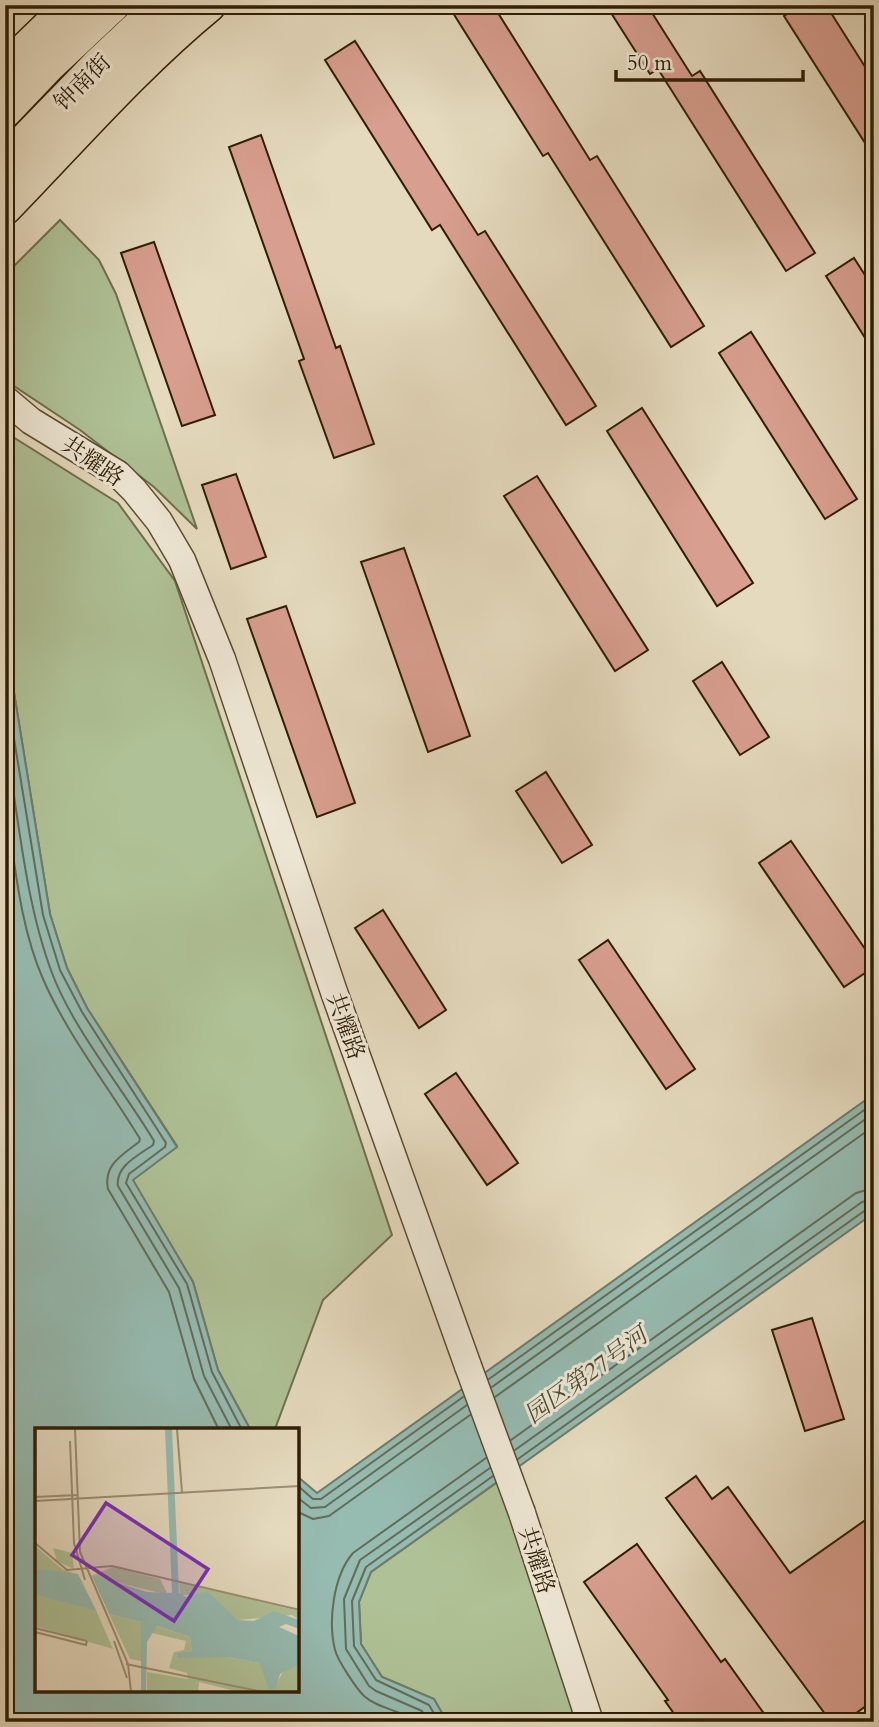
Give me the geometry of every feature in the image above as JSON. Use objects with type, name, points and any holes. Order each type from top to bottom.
[{"type":"main road","points":[[5,69],[71,5]]},
{"type":"main road","name":"钟南街","points":[[5,111],[113,5]]},
{"type":"main road","name":"钟南街","points":[[5,161],[99,64],[162,5]]},
{"type":"main road","points":[[5,208],[106,101],[209,5]]},
{"type":"street","name":"共耀路","points":[[5,399],[31,421],[118,474],[159,521],[183,560],[222,659],[334,992],[522,1513],[590,1722]]},
{"type":"green space","points":[[60,220],[99,260],[116,294],[197,529],[154,487],[80,430],[11,384],[5,375],[5,291],[10,286],[5,281],[5,275]]},
{"type":"green space","points":[[5,432],[118,503],[175,581],[392,1235],[323,1300],[275,1428],[249,1428],[218,1370],[193,1282],[132,1180],[177,1146],[87,1008],[67,968],[50,914],[10,668],[5,653]]},
{"type":"green space","points":[[499,1481],[585,1722],[447,1722],[434,1699],[382,1677],[361,1644],[359,1602],[371,1572]]},
{"type":"water","name":"园区第27号河","points":[[5,653],[10,668],[50,914],[67,968],[87,1008],[177,1147],[133,1180],[193,1282],[218,1370],[249,1428],[35,1428],[35,1692],[299,1692],[299,1478],[317,1493],[874,1094],[874,1213],[371,1572],[359,1602],[361,1644],[382,1677],[434,1699],[447,1722],[5,1722]]},
{"type":"building","points":[[448,5],[493,5],[590,160],[597,156],[704,326],[671,347],[548,153],[543,156]]},
{"type":"building","points":[[606,5],[647,5],[692,76],[700,71],[815,253],[786,271],[658,69],[650,74]]},
{"type":"building","points":[[801,5],[826,5],[874,81],[874,157],[784,16]]},
{"type":"building","points":[[355,41],[478,235],[485,231],[596,406],[566,425],[440,225],[432,230],[325,60]]},
{"type":"building","points":[[261,135],[336,348],[340,346],[374,444],[334,458],[299,361],[304,359],[229,147]]},
{"type":"building","points":[[154,242],[215,415],[182,426],[121,253]]},
{"type":"building","points":[[854,258],[874,289],[874,352],[826,276]]},
{"type":"building","points":[[751,332],[857,499],[825,519],[719,353]]},
{"type":"building","points":[[642,408],[753,583],[717,606],[607,431]]},
{"type":"building","points":[[236,474],[266,557],[231,569],[202,485]]},
{"type":"building","points":[[537,476],[648,650],[615,671],[504,496]]},
{"type":"building","points":[[404,548],[470,736],[428,752],[361,562]]},
{"type":"building","points":[[286,606],[355,803],[317,817],[247,619]]},
{"type":"building","points":[[722,662],[769,737],[740,755],[693,681]]},
{"type":"building","points":[[546,772],[592,845],[562,863],[516,791]]},
{"type":"building","points":[[791,841],[874,962],[874,967],[844,987],[759,863]]},
{"type":"building","points":[[383,910],[446,1010],[419,1028],[355,928]]},
{"type":"building","points":[[608,940],[695,1069],[666,1089],[579,960]]},
{"type":"building","points":[[456,1073],[518,1163],[487,1185],[425,1094]]},
{"type":"building","points":[[812,1318],[844,1419],[805,1431],[772,1330]]},
{"type":"building","points":[[696,1476],[712,1499],[728,1487],[790,1573],[874,1514],[874,1700],[844,1722],[831,1722],[666,1498]]},
{"type":"building","points":[[637,1544],[721,1662],[725,1659],[770,1722],[680,1722],[665,1701],[668,1700],[584,1582]]}]
